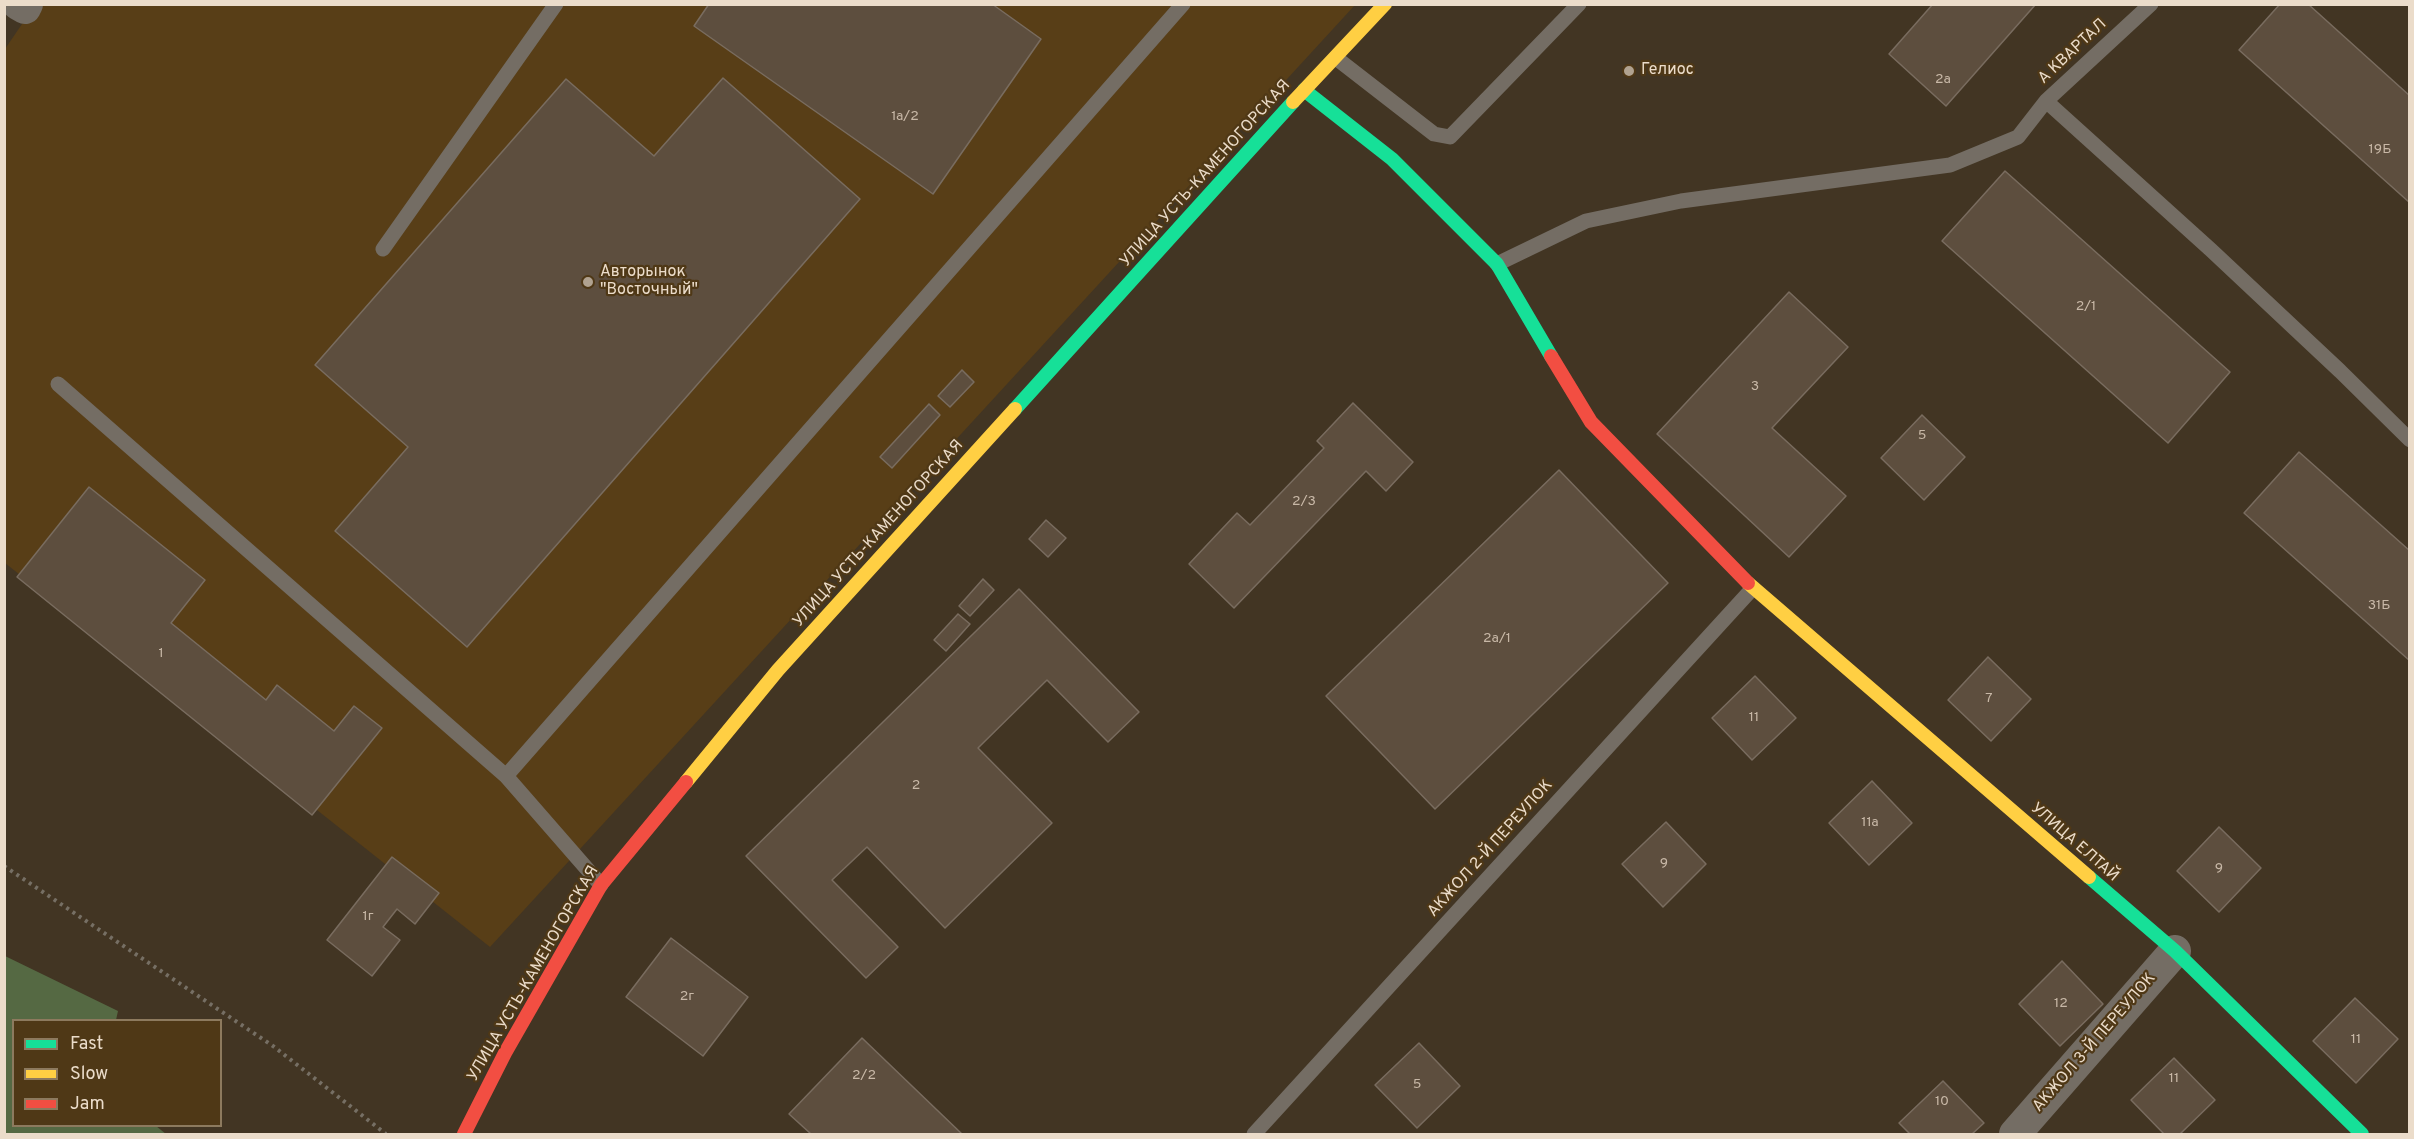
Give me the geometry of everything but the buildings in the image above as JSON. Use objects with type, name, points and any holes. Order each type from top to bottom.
[{"type":"street","points":[[18,4],[25,8],[27,4]]},
{"type":"street","name":"УЛИЦА УСТЬ-КАМЕНОГОРСКАЯ","points":[[464,1134],[505,1053],[601,885],[778,670],[1304,90],[1385,4]]},
{"type":"street","name":"УЛИЦА ЕЛТАЙ","points":[[1304,90],[1392,159],[1497,264],[1591,422],[1753,588],[2175,951],[2362,1134]]},
{"type":"street","name":"АКЖОЛ 3-Й ПЕРЕУЛОК","points":[[2015,1134],[2175,951]]},
{"type":"lane","points":[[383,249],[556,4]]},
{"type":"lane","points":[[506,776],[1183,4]]},
{"type":"lane","points":[[1336,58],[1434,134],[1450,137],[1579,4]]},
{"type":"lane","name":"А КВАРТАЛ","points":[[1497,264],[1586,221],[1681,201],[1950,165],[2018,137],[2046,101],[2151,4]]},
{"type":"lane","points":[[2046,101],[2211,250],[2340,371],[2409,440]]},
{"type":"lane","points":[[58,384],[506,776],[601,885]]},
{"type":"lane","name":"АКЖОЛ 2-Й ПЕРЕУЛОК","points":[[1254,1134],[1753,588]]},
{"type":"path","points":[[4,866],[273,1046],[386,1134]]},
{"type":"shaded area","points":[[35,5],[1355,5],[490,947],[5,563],[5,49]]},
{"type":"green space","points":[[5,956],[118,1011],[116,1019],[12,1019],[12,1127],[157,1127],[166,1134],[5,1134]]},
{"type":"traffic: fast","points":[[1304,90],[1392,159],[1497,264],[1551,356]]},
{"type":"traffic: fast","points":[[1015,409],[1293,102]]},
{"type":"traffic: fast","points":[[2089,877],[2175,951],[2362,1134]]},
{"type":"traffic: slow","points":[[1293,102],[1385,4]]},
{"type":"traffic: slow","points":[[686,782],[778,670],[1015,409]]},
{"type":"traffic: slow","points":[[1748,583],[2089,877]]},
{"type":"traffic: jam","points":[[1551,356],[1591,422],[1748,583]]},
{"type":"traffic: jam","points":[[464,1134],[505,1053],[601,885],[686,782]]},
{"type":"place","name":"Гелиос","points":[[1629,71]]},
{"type":"place","name":"Авторынок \"Восточный\"","points":[[588,282]]}]
